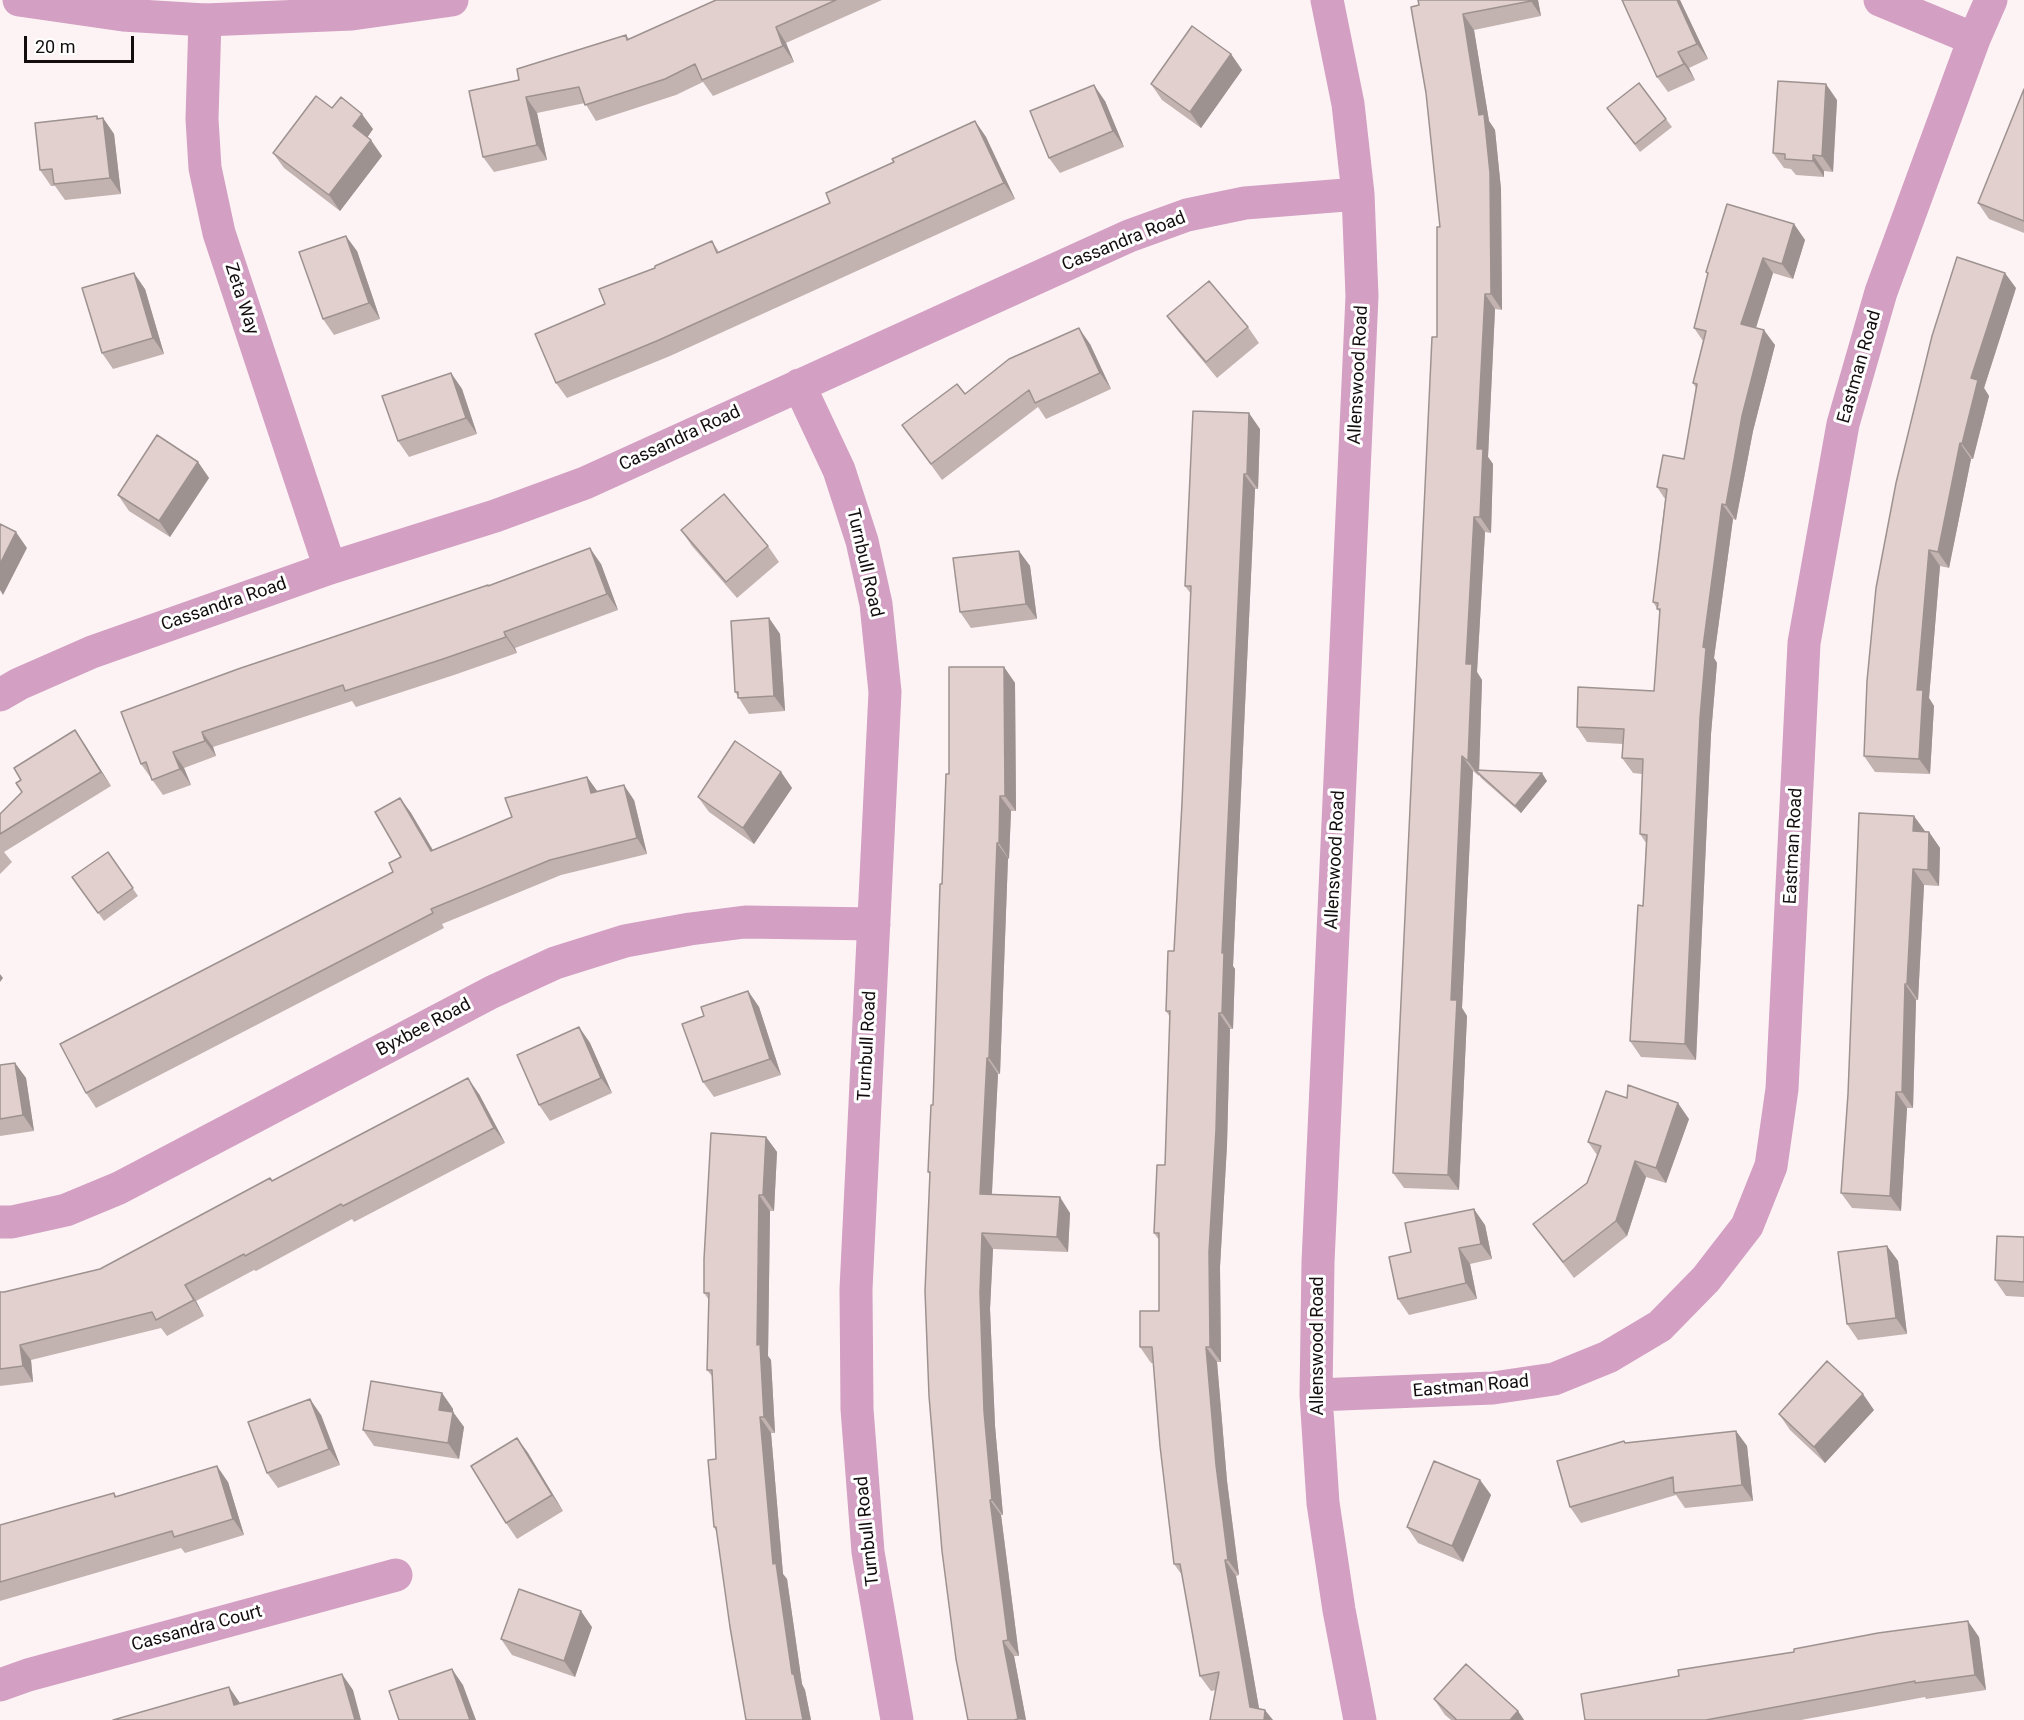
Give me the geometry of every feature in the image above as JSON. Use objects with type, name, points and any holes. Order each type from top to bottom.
[{"type":"street","points":[[19,0],[123,15],[205,20],[352,14],[452,0]]},
{"type":"street","name":"Allenswood Road","points":[[1327,0],[1348,104],[1358,194],[1362,296],[1318,1262],[1316,1395],[1323,1503],[1359,1720]]},
{"type":"street","points":[[1880,0],[1974,39]]},
{"type":"street","name":"Eastman Road","points":[[1316,1395],[1493,1389],[1554,1379],[1608,1357],[1659,1326],[1706,1279],[1747,1226],[1771,1166],[1782,1089],[1804,643],[1843,424],[1881,292],[1974,39],[1991,0]]},
{"type":"street","name":"Zeta Way","points":[[205,20],[202,129],[205,168],[219,232],[330,568]]},
{"type":"street","name":"Cassandra Road","points":[[0,695],[19,684],[92,652],[330,568],[495,516],[585,483],[1129,236],[1188,215],[1245,203],[1358,194]]},
{"type":"street","name":"Turnbull Road","points":[[799,385],[839,470],[862,541],[876,604],[885,692],[856,1289],[857,1409],[868,1552],[897,1720]]},
{"type":"street","name":"Byxbee Road","points":[[0,1222],[12,1222],[66,1210],[119,1188],[492,992],[555,963],[625,941],[701,927],[745,922],[874,924]]},
{"type":"street","name":"Cassandra Court","points":[[0,1685],[28,1675],[396,1575]]},
{"type":"building","points":[[716,0],[836,0],[776,27],[783,46],[702,80],[695,64],[665,79],[585,105],[579,87],[526,97],[537,145],[483,157],[469,91],[519,80],[517,69],[626,35],[627,40]]},
{"type":"building","points":[[1418,0],[1531,1],[1463,14],[1479,115],[1484,114],[1490,173],[1491,294],[1485,294],[1477,449],[1483,449],[1480,517],[1474,517],[1466,664],[1472,664],[1468,761],[1462,756],[1451,1000],[1457,1000],[1448,1175],[1393,1173],[1432,337],[1437,337],[1437,227],[1440,227],[1426,93],[1411,7],[1419,5]]},
{"type":"building","points":[[1622,0],[1677,0],[1697,44],[1678,52],[1684,64],[1657,77]]},
{"type":"building","points":[[1192,26],[1231,54],[1190,112],[1151,84]]},
{"type":"building","points":[[1778,81],[1826,84],[1822,156],[1813,155],[1813,161],[1785,159],[1785,154],[1773,153]]},
{"type":"building","points":[[1639,83],[1666,119],[1635,144],[1607,108]]},
{"type":"building","points":[[1094,85],[1113,131],[1049,158],[1030,111]]},
{"type":"building","points":[[2024,89],[2024,221],[1978,203]]},
{"type":"building","points":[[316,96],[332,108],[341,97],[362,114],[353,126],[371,140],[329,195],[273,153]]},
{"type":"building","points":[[97,116],[97,119],[103,118],[110,178],[54,184],[52,169],[40,170],[35,123]]},
{"type":"building","points":[[975,121],[1004,183],[659,340],[556,383],[535,334],[605,304],[599,289],[655,268],[655,266],[712,241],[717,253],[830,203],[826,193],[894,162],[892,159]]},
{"type":"building","points":[[1727,204],[1794,224],[1782,264],[1763,258],[1741,324],[1764,330],[1742,416],[1726,505],[1722,504],[1703,647],[1706,648],[1700,718],[1685,1044],[1630,1041],[1638,905],[1643,906],[1647,835],[1640,834],[1643,759],[1622,758],[1624,729],[1577,727],[1578,687],[1654,691],[1660,609],[1657,609],[1658,603],[1653,602],[1667,489],[1657,487],[1663,455],[1684,459],[1697,384],[1693,383],[1706,331],[1694,328],[1708,273],[1706,272]]},
{"type":"building","points":[[346,236],[369,303],[323,319],[299,252]]},
{"type":"building","points":[[1957,257],[2005,273],[1971,378],[1978,380],[1962,444],[1960,443],[1938,552],[1929,550],[1917,690],[1923,690],[1919,759],[1864,756],[1867,681],[1876,588],[1896,483],[1932,336]]},
{"type":"building","points":[[134,273],[153,338],[102,353],[82,288]]},
{"type":"building","points":[[1209,281],[1248,327],[1206,362],[1167,316]]},
{"type":"building","points":[[1079,328],[1100,373],[1035,403],[1029,390],[931,464],[902,425],[957,384],[965,394],[1009,359]]},
{"type":"building","points":[[451,373],[466,418],[398,441],[382,396]]},
{"type":"building","points":[[1193,411],[1249,413],[1247,474],[1244,474],[1222,953],[1224,953],[1222,1013],[1219,1013],[1216,1130],[1209,1252],[1210,1347],[1206,1347],[1216,1465],[1228,1560],[1225,1560],[1250,1707],[1265,1710],[1264,1720],[1210,1720],[1219,1672],[1200,1676],[1180,1564],[1174,1564],[1160,1446],[1152,1347],[1140,1347],[1140,1311],[1159,1311],[1159,1233],[1154,1233],[1157,1165],[1165,1165],[1170,1011],[1166,1011],[1168,951],[1174,951],[1182,803],[1191,586],[1185,586]]},
{"type":"building","points":[[157,435],[198,462],[159,521],[118,495]]},
{"type":"building","points":[[724,494],[768,546],[726,582],[681,530]]},
{"type":"building","points":[[0,524],[16,532],[0,564]]},
{"type":"building","points":[[590,548],[607,594],[504,632],[506,637],[443,659],[345,691],[343,685],[202,732],[205,741],[173,752],[180,769],[152,780],[146,762],[141,764],[121,712],[238,669],[488,586]]},
{"type":"building","points":[[1019,551],[1026,604],[960,612],[953,558]]},
{"type":"building","points":[[769,618],[774,696],[738,698],[738,692],[735,692],[731,621]]},
{"type":"building","points":[[949,667],[1004,667],[1005,796],[1000,796],[999,843],[997,843],[989,1058],[987,1058],[980,1194],[1060,1197],[1057,1237],[982,1233],[980,1293],[984,1411],[992,1500],[990,1500],[1008,1640],[1003,1641],[1018,1719],[1014,1720],[968,1720],[956,1659],[942,1551],[929,1396],[925,1291],[930,1172],[928,1172],[931,1105],[933,1105],[940,884],[942,884],[946,774],[949,774]]},
{"type":"building","points":[[75,730],[101,772],[0,834],[0,814],[22,792],[16,783],[21,780],[14,768]]},
{"type":"building","points":[[735,741],[781,772],[743,828],[698,797]]},
{"type":"building","points":[[1475,770],[1542,773],[1515,806]]},
{"type":"building","points":[[587,777],[591,793],[624,785],[637,838],[550,860],[431,909],[433,913],[86,1093],[60,1044],[393,872],[389,863],[401,857],[375,812],[400,798],[431,851],[512,817],[505,798]]},
{"type":"building","points":[[1859,813],[1914,816],[1913,831],[1929,832],[1928,870],[1913,869],[1907,984],[1905,984],[1902,1092],[1896,1092],[1890,1196],[1841,1193],[1848,1094]]},
{"type":"building","points":[[108,852],[133,888],[98,913],[72,877]]},
{"type":"building","points":[[748,991],[770,1059],[703,1082],[682,1024],[704,1016],[701,1007]]},
{"type":"building","points":[[579,1027],[601,1078],[539,1105],[517,1055]]},
{"type":"building","points":[[15,1063],[23,1115],[0,1119],[0,1065]]},
{"type":"building","points":[[468,1078],[494,1128],[185,1285],[194,1300],[156,1320],[152,1312],[20,1345],[23,1366],[0,1369],[0,1292],[100,1269],[270,1178],[272,1181]]},
{"type":"building","points":[[1628,1085],[1678,1103],[1656,1168],[1635,1161],[1616,1221],[1563,1262],[1533,1224],[1587,1183],[1601,1146],[1588,1142],[1606,1091],[1627,1098]]},
{"type":"building","points":[[711,1133],[766,1137],[763,1195],[759,1195],[757,1345],[760,1344],[764,1417],[760,1417],[773,1564],[776,1563],[792,1674],[794,1674],[803,1720],[746,1720],[716,1527],[714,1527],[708,1460],[716,1459],[712,1370],[707,1370],[709,1293],[704,1293]]},
{"type":"building","points":[[1474,1209],[1481,1244],[1459,1248],[1466,1283],[1398,1299],[1389,1257],[1411,1252],[1405,1223]]},
{"type":"building","points":[[1997,1236],[2024,1237],[2024,1282],[1995,1280]]},
{"type":"building","points":[[1887,1246],[1896,1318],[1847,1324],[1838,1252]]},
{"type":"building","points":[[1827,1361],[1863,1394],[1814,1447],[1779,1414]]},
{"type":"building","points":[[371,1381],[442,1393],[439,1410],[453,1412],[448,1443],[363,1430]]},
{"type":"building","points":[[310,1399],[329,1449],[267,1473],[248,1422]]},
{"type":"building","points":[[1736,1431],[1742,1485],[1674,1493],[1673,1477],[1570,1507],[1557,1461],[1624,1441],[1625,1443]]},
{"type":"building","points":[[517,1438],[552,1495],[506,1523],[471,1466]]},
{"type":"building","points":[[1434,1461],[1480,1480],[1452,1546],[1407,1527]]},
{"type":"building","points":[[217,1466],[233,1519],[174,1537],[172,1531],[0,1582],[0,1525],[114,1493],[115,1497]]},
{"type":"building","points":[[519,1589],[581,1611],[564,1661],[501,1639]]},
{"type":"building","points":[[1968,1621],[1975,1675],[1915,1683],[1915,1681],[1706,1720],[1585,1720],[1581,1694],[1679,1676],[1678,1670],[1794,1652],[1794,1649],[1878,1633]]},
{"type":"building","points":[[1466,1664],[1518,1711],[1510,1720],[1455,1720],[1434,1699]]},
{"type":"building","points":[[452,1669],[470,1720],[399,1720],[389,1691]]},
{"type":"building","points":[[342,1674],[355,1720],[113,1720],[229,1687],[234,1705]]}]
